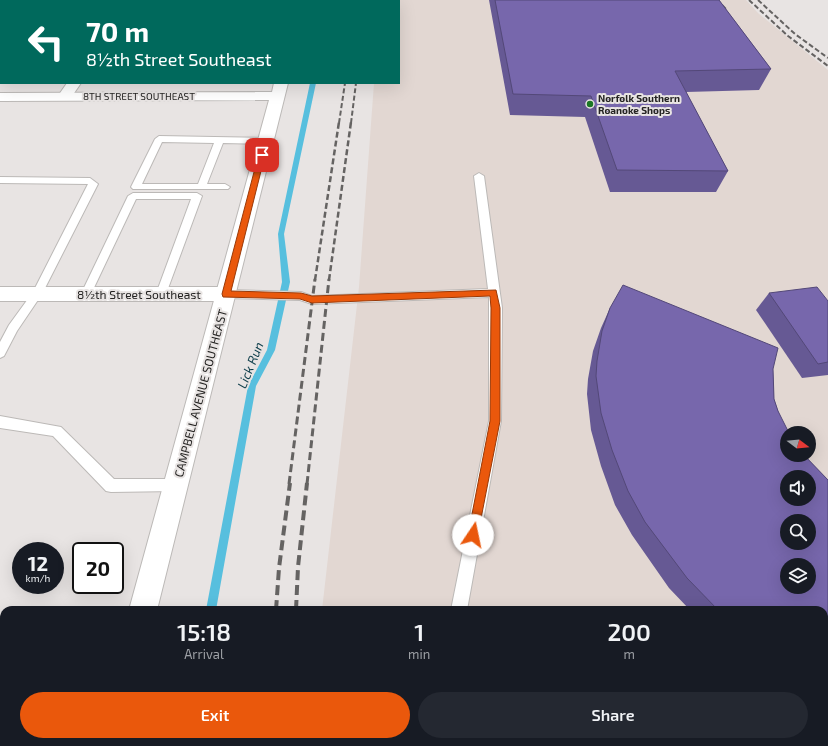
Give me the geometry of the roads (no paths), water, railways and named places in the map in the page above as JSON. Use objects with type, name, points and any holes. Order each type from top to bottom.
[{"type":"street","points":[[65,96],[73,84]]},
{"type":"street","name":"8TH STREET SOUTHEAST","points":[[0,97],[279,90]]},
{"type":"street","name":"CAMPBELL AVENUE SOUTHEAST","points":[[144,606],[279,90]]},
{"type":"street","name":"8½th Street Southeast","points":[[0,294],[226,294]]},
{"type":"lane","points":[[225,187],[136,187],[159,139],[265,141]]},
{"type":"lane","points":[[201,187],[219,141]]},
{"type":"lane","points":[[460,606],[495,421],[496,308],[479,176]]},
{"type":"lane","points":[[0,180],[90,181],[93,184],[37,294],[13,328],[0,354]]},
{"type":"lane","points":[[86,294],[133,196],[197,196],[161,294]]},
{"type":"lane","name":"8½th Street Southeast","points":[[226,294],[301,296],[312,300],[493,293]]},
{"type":"lane","points":[[0,422],[56,431],[111,486],[176,486]]},
{"type":"waterway","name":"Lick Run","points":[[212,606],[252,386],[271,350],[286,282],[281,234],[313,84]]},
{"type":"railway","points":[[717,0],[726,9]]},
{"type":"railway","points":[[749,0],[788,36],[828,66]]},
{"type":"railway","points":[[758,0],[795,34],[828,58]]},
{"type":"railway","points":[[339,123],[345,84]]},
{"type":"railway","points":[[351,123],[356,84]]},
{"type":"railway","points":[[315,280],[339,122]]},
{"type":"railway","points":[[329,280],[351,122]]},
{"type":"railway","points":[[289,484],[315,279]]},
{"type":"railway","points":[[307,484],[329,279]]},
{"type":"railway","points":[[276,606],[279,568],[290,483]]},
{"type":"railway","points":[[296,606],[298,567],[307,483]]},
{"type":"place","name":"Norfolk Southern Roanoke Shops","points":[[590,104]]}]
